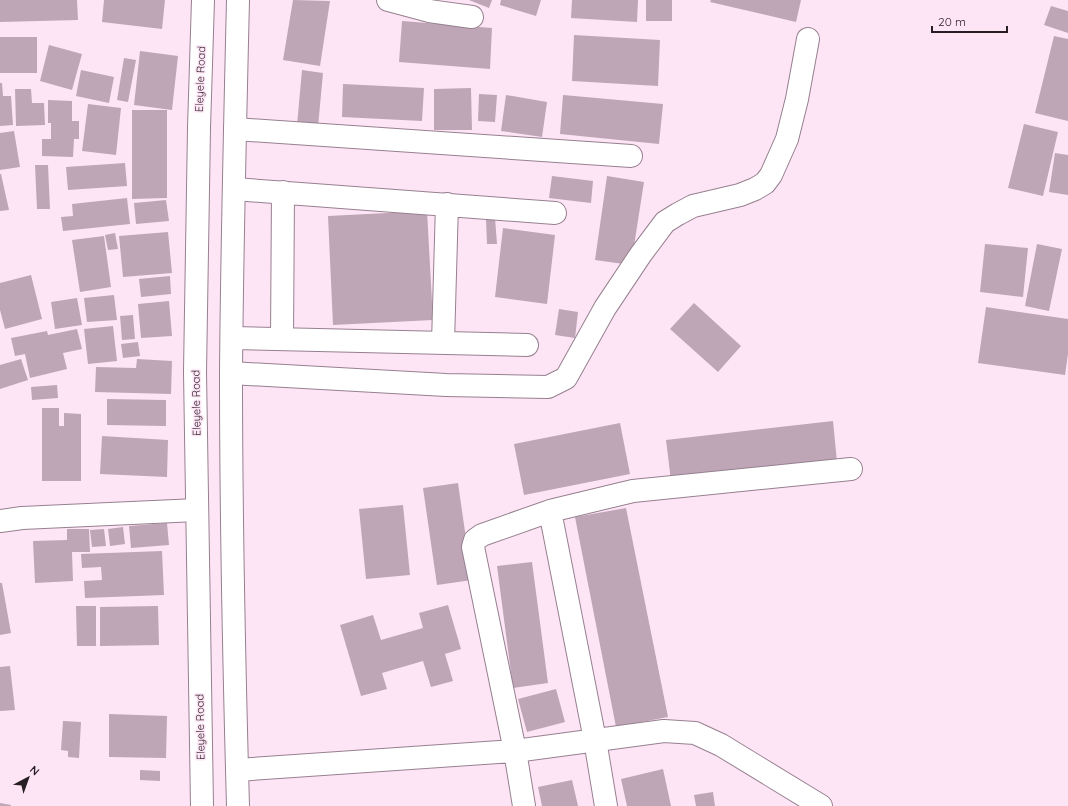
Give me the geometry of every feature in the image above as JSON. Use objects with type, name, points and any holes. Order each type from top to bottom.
[{"type":"street","name":"Eleyele Road","points":[[202,806],[195,372],[199,128],[203,0]]},
{"type":"street","points":[[238,0],[231,373],[238,806]]},
{"type":"street","points":[[388,0],[429,11],[472,17]]},
{"type":"street","points":[[231,373],[446,385],[548,387],[566,378],[605,308],[641,254],[666,222],[693,206],[740,195],[755,189],[765,183],[771,175],[788,139],[808,39]]},
{"type":"street","points":[[235,129],[631,156]]},
{"type":"street","points":[[234,189],[555,213]]},
{"type":"street","points":[[282,339],[283,192]]},
{"type":"street","points":[[443,342],[447,204]]},
{"type":"street","points":[[232,338],[527,344]]},
{"type":"street","points":[[524,806],[515,751],[473,547],[475,540],[482,534],[550,511],[633,491],[851,469]]},
{"type":"street","points":[[0,521],[22,518],[197,510]]},
{"type":"street","points":[[550,511],[595,740],[606,806]]},
{"type":"street","points":[[237,770],[515,751],[664,731],[695,733],[721,745],[821,806]]},
{"type":"building","points":[[0,0],[77,0],[78,20],[0,22]]},
{"type":"building","points":[[104,0],[165,0],[162,29],[102,22]]},
{"type":"building","points":[[293,0],[330,1],[320,66],[283,60]]},
{"type":"building","points":[[469,0],[492,0],[489,8]]},
{"type":"building","points":[[501,0],[541,0],[536,16],[500,5]]},
{"type":"building","points":[[572,0],[638,0],[637,22],[571,18]]},
{"type":"building","points":[[646,0],[672,0],[672,21],[646,21]]},
{"type":"building","points":[[711,0],[801,0],[796,22],[710,2]]},
{"type":"building","points":[[1051,6],[1068,11],[1068,33],[1044,25]]},
{"type":"building","points":[[402,21],[492,28],[490,69],[399,62]]},
{"type":"building","points":[[574,35],[660,40],[658,86],[572,81]]},
{"type":"building","points":[[1054,36],[1068,39],[1068,121],[1035,113]]},
{"type":"building","points":[[0,37],[37,37],[37,73],[0,73]]},
{"type":"building","points":[[49,45],[82,54],[72,90],[40,81]]},
{"type":"building","points":[[140,51],[178,56],[172,110],[134,105]]},
{"type":"building","points":[[124,58],[136,60],[128,102],[117,100]]},
{"type":"building","points":[[81,70],[114,77],[109,103],[76,96]]},
{"type":"building","points":[[302,70],[323,73],[318,127],[297,125]]},
{"type":"building","points":[[0,83],[2,83],[3,96],[11,96],[13,125],[0,126]]},
{"type":"building","points":[[343,84],[424,88],[422,121],[342,117]]},
{"type":"building","points":[[471,88],[472,130],[434,130],[434,89]]},
{"type":"building","points":[[15,89],[31,89],[32,103],[44,103],[45,125],[16,126]]},
{"type":"building","points":[[479,94],[497,95],[495,122],[478,121]]},
{"type":"building","points":[[506,95],[547,102],[542,137],[501,131]]},
{"type":"building","points":[[563,95],[663,104],[659,144],[560,134]]},
{"type":"building","points":[[48,100],[72,101],[72,121],[79,121],[79,139],[74,139],[73,157],[42,156],[42,139],[51,139],[51,123],[48,123]]},
{"type":"building","points":[[88,104],[121,108],[116,155],[82,151]]},
{"type":"building","points":[[132,110],[167,110],[167,198],[132,199]]},
{"type":"building","points":[[1024,124],[1058,132],[1043,196],[1008,188]]},
{"type":"building","points":[[14,131],[20,167],[0,170],[0,133]]},
{"type":"building","points":[[1055,153],[1068,155],[1068,195],[1049,192]]},
{"type":"building","points":[[125,163],[127,186],[68,190],[66,167]]},
{"type":"building","points":[[35,165],[48,165],[50,209],[37,209]]},
{"type":"building","points":[[1,174],[9,210],[0,211]]},
{"type":"building","points":[[552,176],[593,181],[591,203],[549,198]]},
{"type":"building","points":[[607,176],[644,182],[631,265],[595,260]]},
{"type":"building","points":[[127,198],[130,224],[63,231],[61,217],[73,216],[72,204]]},
{"type":"building","points":[[166,200],[169,221],[136,224],[134,203]]},
{"type":"building","points":[[427,211],[433,320],[333,325],[328,216]]},
{"type":"building","points":[[495,218],[497,244],[487,244],[486,219]]},
{"type":"building","points":[[503,228],[555,235],[547,304],[495,297]]},
{"type":"building","points":[[168,232],[172,273],[123,277],[119,236]]},
{"type":"building","points":[[115,233],[118,249],[108,250],[105,235]]},
{"type":"building","points":[[104,236],[111,287],[80,292],[72,240]]},
{"type":"building","points":[[985,244],[1028,248],[1023,297],[980,292]]},
{"type":"building","points":[[1037,244],[1062,249],[1049,311],[1025,306]]},
{"type":"building","points":[[31,275],[42,319],[5,329],[0,310],[0,283]]},
{"type":"building","points":[[170,276],[171,294],[141,297],[139,279]]},
{"type":"building","points":[[114,295],[117,320],[87,322],[84,298]]},
{"type":"building","points":[[77,298],[82,325],[55,329],[51,302]]},
{"type":"building","points":[[169,301],[172,336],[141,338],[138,304]]},
{"type":"building","points":[[694,303],[741,346],[718,372],[670,329]]},
{"type":"building","points":[[986,307],[1068,319],[1068,354],[1065,375],[978,363]]},
{"type":"building","points":[[559,309],[578,312],[575,338],[555,335]]},
{"type":"building","points":[[133,315],[135,339],[122,340],[120,316]]},
{"type":"building","points":[[113,326],[117,361],[88,364],[84,329]]},
{"type":"building","points":[[77,329],[82,349],[63,353],[67,369],[30,378],[25,354],[15,356],[11,338],[47,331],[48,335]]},
{"type":"building","points":[[138,342],[140,356],[123,358],[121,344]]},
{"type":"building","points":[[21,359],[28,380],[0,389],[0,365]]},
{"type":"building","points":[[137,359],[172,361],[171,394],[95,392],[96,367],[136,368]]},
{"type":"building","points":[[57,385],[58,398],[32,400],[31,387]]},
{"type":"building","points":[[107,399],[166,400],[166,426],[107,425]]},
{"type":"building","points":[[42,408],[59,408],[59,426],[64,426],[64,413],[81,414],[81,481],[42,481]]},
{"type":"building","points":[[833,421],[837,462],[671,481],[666,440]]},
{"type":"building","points":[[620,423],[630,474],[524,495],[514,444]]},
{"type":"building","points":[[102,436],[168,440],[167,477],[100,474]]},
{"type":"building","points":[[458,483],[472,580],[437,585],[423,488]]},
{"type":"building","points":[[403,505],[410,575],[366,579],[359,509]]},
{"type":"building","points":[[626,508],[668,717],[616,727],[575,517]]},
{"type":"building","points":[[167,523],[169,545],[131,548],[129,526]]},
{"type":"building","points":[[123,527],[125,544],[110,546],[108,529]]},
{"type":"building","points":[[67,529],[89,529],[90,552],[72,552],[73,581],[35,583],[33,541],[67,540]]},
{"type":"building","points":[[104,529],[106,546],[92,547],[90,530]]},
{"type":"building","points":[[162,551],[164,595],[85,598],[84,581],[102,580],[101,567],[82,568],[81,554]]},
{"type":"building","points":[[532,562],[548,683],[513,688],[497,566]]},
{"type":"building","points":[[0,583],[2,583],[11,633],[0,635]]},
{"type":"building","points":[[448,605],[461,649],[445,654],[453,681],[431,687],[423,661],[382,673],[387,689],[361,696],[340,625],[373,615],[381,640],[423,628],[419,613]]},
{"type":"building","points":[[76,606],[96,606],[96,646],[77,646]]},
{"type":"building","points":[[158,606],[159,645],[100,646],[100,607]]},
{"type":"building","points":[[10,666],[15,710],[0,711],[0,667]]},
{"type":"building","points":[[556,689],[565,722],[527,732],[518,699]]},
{"type":"building","points":[[109,714],[167,716],[166,758],[109,757]]},
{"type":"building","points":[[63,721],[81,722],[79,758],[68,757],[68,751],[61,750]]},
{"type":"building","points":[[663,769],[671,806],[627,806],[621,779]]},
{"type":"building","points":[[140,770],[160,771],[160,781],[140,780]]},
{"type":"building","points":[[572,780],[578,806],[542,806],[538,787]]},
{"type":"building","points":[[713,792],[715,806],[696,806],[694,795]]},
{"type":"building","points":[[0,803],[11,805],[11,806],[0,806]]}]
